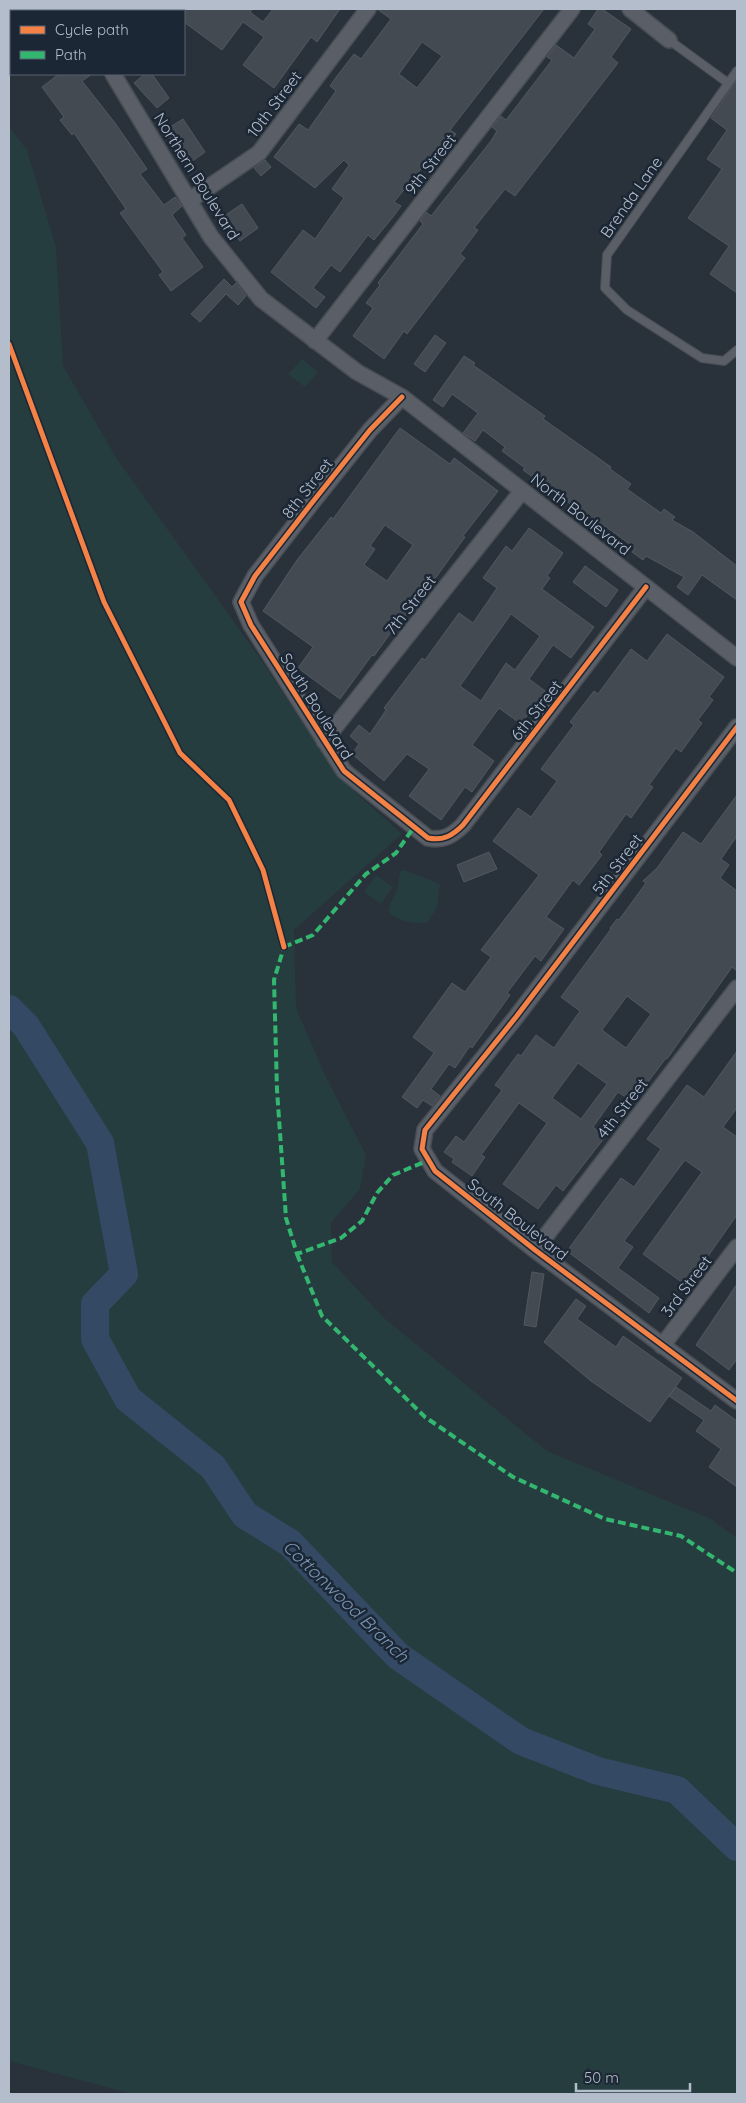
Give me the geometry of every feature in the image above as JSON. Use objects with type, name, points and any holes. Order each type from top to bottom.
[{"type":"street","name":"10th Street","points":[[190,200],[259,153],[368,9]]},
{"type":"street","name":"9th Street","points":[[315,341],[572,9]]},
{"type":"street","points":[[630,9],[669,40]]},
{"type":"street","name":"Northern Boulevard","points":[[114,75],[211,237],[261,299],[357,372],[402,397]]},
{"type":"street","name":"North Boulevard","points":[[402,397],[737,658]]},
{"type":"street","name":"8th Street","points":[[241,602],[255,576],[310,504],[370,430],[402,397]]},
{"type":"street","name":"7th Street","points":[[324,741],[522,490]]},
{"type":"street","name":"6th Street","points":[[439,840],[453,835],[463,825],[646,587]]},
{"type":"street","name":"South Boulevard","points":[[241,602],[251,625],[344,771],[428,838],[439,840]]},
{"type":"street","name":"5th Street","points":[[516,1016],[737,728]]},
{"type":"street","name":"4th Street","points":[[535,1250],[737,988]]},
{"type":"street","name":"South Boulevard","points":[[516,1016],[425,1130],[422,1149],[435,1171],[535,1250],[737,1401]]},
{"type":"street","name":"3rd Street","points":[[662,1346],[737,1247]]},
{"type":"lane","points":[[669,40],[728,83]]},
{"type":"lane","name":"Brenda Lane","points":[[737,71],[607,254],[606,288],[627,310],[702,358],[724,361],[737,350]]},
{"type":"green space","points":[[9,126],[27,150],[56,247],[63,366],[117,459],[259,657],[313,738],[355,792],[402,834],[294,930],[296,1008],[326,1077],[366,1155],[360,1189],[331,1223],[332,1262],[384,1318],[547,1451],[711,1519],[737,1538],[737,2094],[132,2094],[9,2061]]},
{"type":"green space","points":[[302,359],[318,372],[305,387],[288,374]]},
{"type":"green space","points":[[405,870],[440,884],[437,907],[428,922],[407,922],[389,912],[390,904],[397,889],[399,876],[401,871]]},
{"type":"green space","points":[[376,875],[393,887],[381,904],[364,892]]},
{"type":"building","points":[[253,9],[250,12],[263,22],[273,9],[340,9],[317,42],[311,37],[274,88],[243,65],[264,37],[243,22],[222,50],[185,23],[184,10]]},
{"type":"building","points":[[377,9],[544,9],[450,130],[456,134],[447,145],[443,142],[394,202],[401,206],[374,240],[368,235],[340,272],[331,265],[313,288],[325,297],[316,308],[271,272],[303,230],[315,239],[344,198],[332,189],[349,165],[344,160],[315,188],[274,157],[299,124],[308,130],[336,91],[330,86],[337,76],[354,54],[361,59],[391,19]],"holes":[[[422,42],[442,56],[417,88],[399,74]]]},
{"type":"building","points":[[598,9],[602,9],[631,29],[611,57],[618,63],[515,196],[505,189],[474,228],[478,230],[460,254],[465,258],[407,334],[404,331],[384,359],[353,336],[373,308],[366,303],[380,285],[378,283],[423,224],[420,221],[426,212],[431,216],[491,141],[497,131],[492,127],[501,116],[506,120],[552,60],[547,57],[556,45],[574,58],[595,29],[588,24]]},
{"type":"building","points":[[58,75],[91,75],[82,81],[115,123],[147,169],[140,174],[164,205],[175,197],[182,206],[172,215],[186,235],[182,238],[203,267],[171,291],[159,275],[163,272],[120,213],[126,209],[74,133],[72,135],[60,120],[64,117],[42,87]]},
{"type":"building","points":[[144,75],[153,75],[169,98],[157,108],[134,83]]},
{"type":"building","points":[[737,80],[737,293],[710,274],[729,246],[688,218],[722,169],[707,159],[727,130],[711,118]]},
{"type":"building","points":[[183,119],[205,152],[187,165],[164,131]]},
{"type":"building","points":[[265,160],[271,167],[261,176],[254,168]]},
{"type":"building","points":[[242,204],[258,228],[240,241],[224,216]]},
{"type":"building","points":[[224,279],[232,287],[236,283],[246,296],[238,305],[226,294],[200,322],[191,314]]},
{"type":"building","points":[[435,335],[446,343],[425,372],[414,364]]},
{"type":"building","points":[[464,356],[475,363],[473,365],[545,416],[543,419],[611,467],[610,469],[631,484],[627,489],[661,513],[664,509],[675,517],[672,520],[693,532],[737,566],[737,600],[702,575],[688,595],[677,587],[684,577],[646,556],[643,560],[632,552],[635,548],[602,524],[599,528],[589,521],[590,518],[523,470],[525,468],[502,451],[505,447],[483,430],[475,441],[463,433],[478,413],[452,394],[443,407],[433,400]]},
{"type":"building","points":[[400,428],[450,464],[454,458],[498,491],[463,536],[465,537],[411,612],[409,611],[394,632],[392,631],[374,656],[372,655],[340,699],[298,668],[313,647],[263,611],[297,560],[331,517],[333,519]],"holes":[[[385,525],[413,545],[387,581],[364,565],[375,549],[370,546]]]},
{"type":"building","points":[[529,528],[563,553],[547,576],[550,578],[542,589],[594,627],[571,658],[553,645],[529,679],[545,691],[521,724],[499,708],[472,745],[494,761],[472,792],[465,787],[441,820],[409,796],[429,769],[407,754],[384,781],[352,754],[359,744],[350,736],[359,725],[370,734],[386,710],[384,708],[422,658],[425,660],[459,613],[473,623],[497,588],[483,578],[506,546],[512,551]],"holes":[[[511,614],[540,636],[515,670],[506,663],[481,701],[460,686]]]},
{"type":"building","points":[[585,566],[618,590],[606,607],[573,582]]},
{"type":"building","points":[[667,634],[724,677],[709,697],[713,700],[698,720],[702,723],[681,752],[676,748],[649,785],[653,787],[631,818],[626,814],[599,852],[602,855],[579,885],[573,880],[546,917],[564,929],[541,961],[535,956],[507,993],[510,995],[472,1048],[470,1046],[455,1068],[449,1064],[431,1089],[440,1096],[432,1106],[423,1100],[417,1108],[402,1097],[434,1053],[413,1037],[452,983],[465,992],[491,957],[481,950],[539,875],[493,841],[518,808],[531,817],[557,781],[541,769],[574,725],[570,722],[594,691],[598,694],[631,649],[647,661]]},
{"type":"building","points":[[737,795],[737,836],[721,859],[729,865],[720,878],[737,891],[737,971],[732,967],[667,1059],[633,1102],[618,1092],[593,1127],[605,1137],[563,1191],[556,1185],[538,1209],[503,1184],[547,1123],[519,1103],[481,1155],[485,1157],[472,1176],[452,1162],[454,1159],[444,1152],[456,1136],[464,1142],[502,1090],[495,1085],[518,1054],[521,1056],[536,1035],[554,1048],[580,1011],[561,997],[610,928],[617,919],[619,920],[646,883],[643,881],[657,868],[683,832],[701,844]],"holes":[[[627,996],[651,1014],[626,1048],[602,1030]],[[578,1063],[607,1084],[581,1119],[552,1098]]]},
{"type":"building","points":[[489,852],[497,869],[464,882],[457,865]]},
{"type":"building","points":[[737,1051],[737,1108],[723,1127],[737,1137],[737,1215],[687,1286],[643,1254],[702,1172],[685,1160],[624,1241],[633,1247],[618,1268],[659,1298],[649,1313],[567,1251],[621,1178],[634,1187],[661,1149],[647,1139],[687,1085],[704,1097]]},
{"type":"building","points":[[532,1272],[544,1274],[536,1327],[524,1325]]},
{"type":"building","points":[[737,1284],[737,1359],[729,1370],[696,1345]]},
{"type":"building","points":[[576,1299],[586,1306],[577,1319],[616,1347],[623,1336],[682,1378],[650,1422],[591,1381],[544,1342]]},
{"type":"building","points":[[676,1387],[711,1411],[715,1405],[737,1421],[737,1487],[709,1467],[721,1449],[696,1431],[704,1420],[669,1396]]},
{"type":"waterway","name":"Cottonwood Branch","points":[[9,1009],[26,1026],[100,1143],[124,1274],[95,1304],[95,1339],[128,1399],[213,1467],[245,1515],[290,1543],[398,1656],[521,1741],[598,1771],[677,1790],[737,1847]]},
{"type":"marked path","points":[[284,947],[313,935],[366,874],[396,853],[414,827]]},
{"type":"marked path","points":[[283,943],[284,947],[274,980],[277,1090],[286,1218],[297,1254],[341,1238],[362,1221],[377,1193],[393,1175],[429,1160]]},
{"type":"marked path","points":[[297,1254],[322,1316],[425,1417],[513,1477],[605,1519],[681,1536],[737,1573]]},
{"type":"cycle path","points":[[9,344],[104,602],[180,753],[229,800],[263,870],[284,947]]},
{"type":"cycle path","points":[[402,397],[370,430],[311,504],[255,576],[241,602],[251,625],[344,771],[428,838],[438,839],[447,837],[463,825],[646,587]]},
{"type":"cycle path","points":[[737,727],[516,1017],[425,1130],[422,1149],[435,1171],[535,1250],[737,1401]]}]
